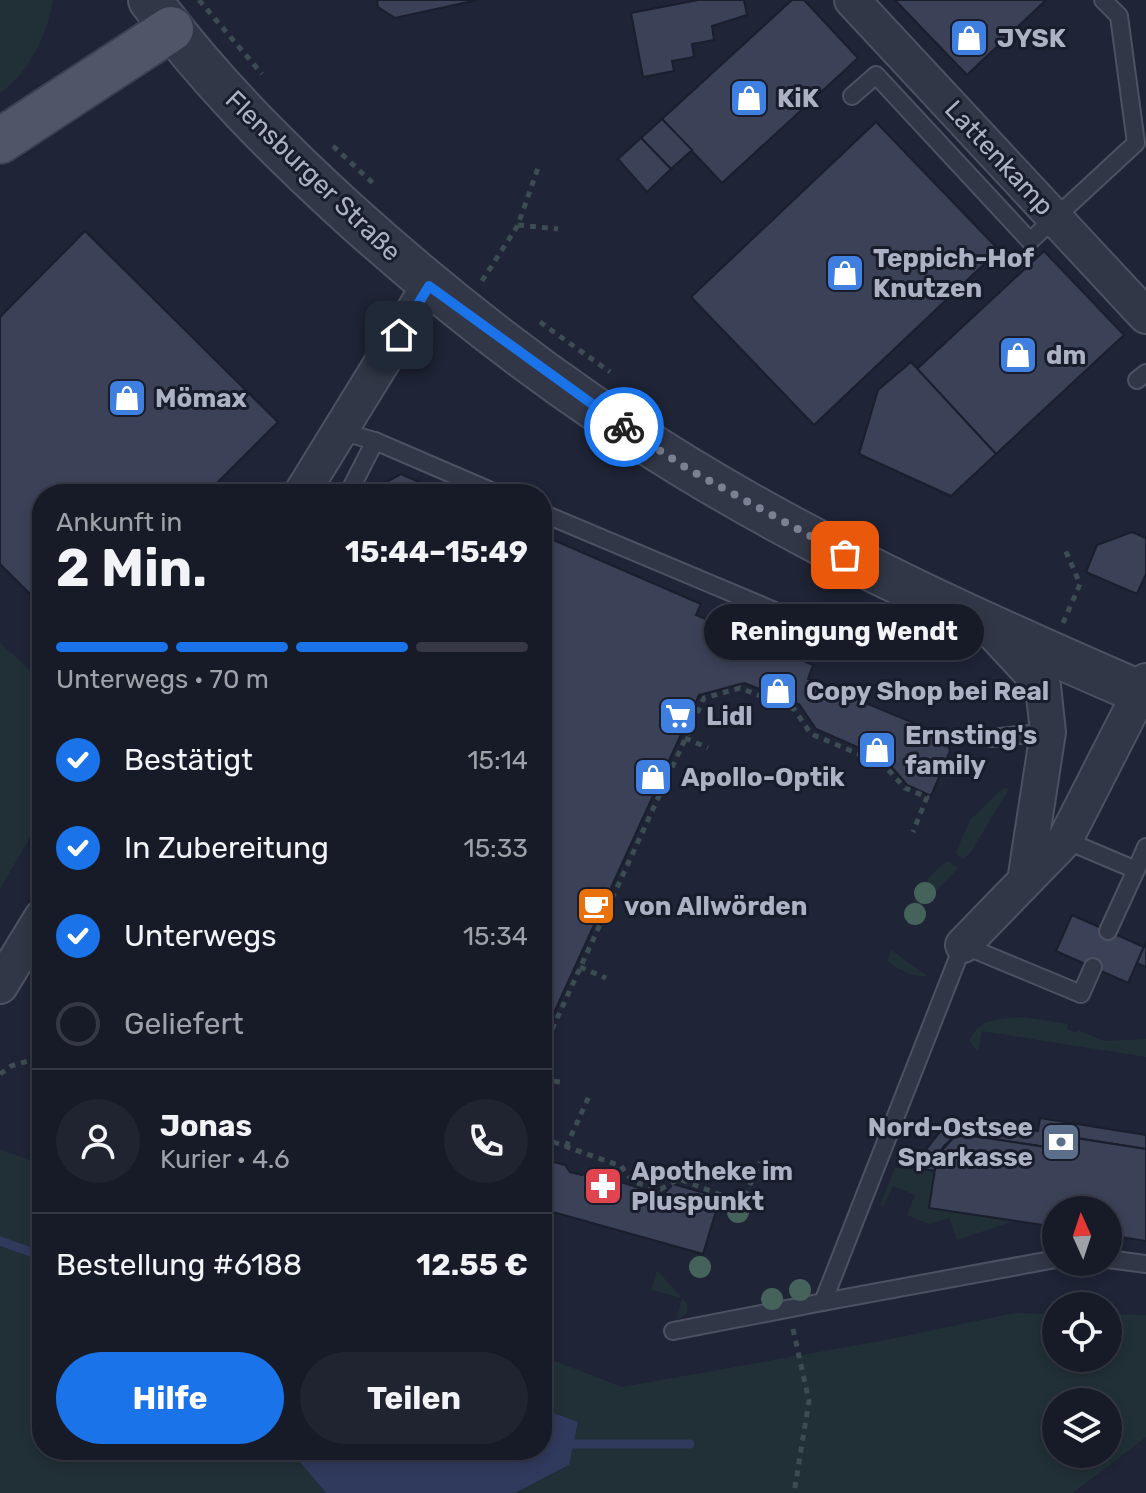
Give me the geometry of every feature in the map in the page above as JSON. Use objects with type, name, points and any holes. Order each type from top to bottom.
[{"type":"main road","points":[[0,141],[173,10]]},
{"type":"street","name":"Lattenkamp","points":[[852,0],[1146,316]]},
{"type":"street","name":"Flensburger Straße","points":[[173,10],[251,118],[429,286],[614,421],[688,469],[893,582],[988,627],[1144,690],[1065,840],[963,945]]},
{"type":"street","points":[[307,484],[429,286]]},
{"type":"street","name":"Flensburger Straße","points":[[988,627],[1043,686],[1048,732],[1025,881]]},
{"type":"street","points":[[0,986],[32,933]]},
{"type":"lane","points":[[852,96],[876,75],[1030,241],[1136,143],[1119,16],[1103,0]]},
{"type":"lane","points":[[340,431],[375,441],[475,484]]},
{"type":"lane","points":[[353,484],[375,441]]},
{"type":"lane","points":[[552,517],[827,633]]},
{"type":"lane","points":[[991,738],[1048,732]]},
{"type":"lane","points":[[1065,840],[1136,870]]},
{"type":"lane","points":[[1108,931],[1146,847]]},
{"type":"lane","points":[[823,1302],[963,945],[1081,994],[1093,967]]},
{"type":"lane","points":[[1122,1261],[1146,1264]]},
{"type":"lane","points":[[673,1331],[1042,1262]]},
{"type":"path","points":[[173,10],[264,76]]},
{"type":"path","points":[[327,140],[384,193]]},
{"type":"path","points":[[482,282],[518,225],[538,168]]},
{"type":"path","points":[[518,225],[558,229]]},
{"type":"path","points":[[472,273],[494,290]]},
{"type":"path","points":[[530,315],[615,376]]},
{"type":"path","points":[[1064,547],[1080,584],[1060,628],[1072,633]]},
{"type":"path","points":[[552,1029],[704,698],[740,688],[794,709],[811,734],[883,764],[905,788],[927,797],[913,832]]},
{"type":"path","points":[[685,738],[708,748]]},
{"type":"path","points":[[580,967],[606,978]]},
{"type":"path","points":[[0,1074],[11,1066],[32,1060]]},
{"type":"path","points":[[552,1081],[560,1082]]},
{"type":"path","points":[[566,1147],[590,1094]]},
{"type":"path","points":[[552,1142],[621,1166],[633,1182],[661,1189],[679,1179],[742,1203],[760,1162]]},
{"type":"path","points":[[788,1309],[809,1401],[794,1493]]},
{"type":"shaded area","points":[[0,0],[53,0],[36,52],[20,74],[0,93]]},
{"type":"shaded area","points":[[0,643],[32,672],[32,833],[0,889]]},
{"type":"shaded area","points":[[1003,788],[1009,789],[971,852],[964,858],[958,856],[956,852],[970,820]]},
{"type":"shaded area","points":[[948,861],[958,868],[912,917],[908,912],[920,890],[929,877]]},
{"type":"shaded area","points":[[891,950],[927,976],[910,974],[887,961]]},
{"type":"shaded area","points":[[1024,1017],[1068,1024],[1067,1029],[1076,1033],[1078,1030],[1104,1041],[1146,1039],[1146,1057],[982,1031],[978,1052],[969,1041],[985,1023]]},
{"type":"shaded area","points":[[0,1149],[32,1161],[32,1460],[298,1460],[326,1493],[0,1493]]},
{"type":"shaded area","points":[[895,1168],[935,1171],[1014,1221],[957,1240],[949,1218],[929,1224],[907,1215],[915,1195],[893,1186],[884,1206],[880,1205]]},
{"type":"shaded area","points":[[657,1270],[682,1298],[651,1290]]},
{"type":"shaded area","points":[[682,1298],[687,1304],[687,1313],[676,1320]]},
{"type":"shaded area","points":[[1014,1313],[1042,1314],[1042,1372],[1122,1372],[1122,1314],[1146,1315],[1146,1437],[1122,1455],[1122,1388],[1042,1388],[1042,1468],[1106,1468],[1073,1493],[515,1493],[569,1465],[578,1422],[552,1413],[552,1360],[622,1387],[886,1340]]},
{"type":"water","points":[[552,1413],[578,1422],[569,1465],[515,1493],[326,1493],[298,1460],[552,1460]]},
{"type":"building","points":[[377,0],[477,0],[395,18],[378,7]]},
{"type":"building","points":[[698,0],[744,0],[747,15],[712,26],[714,40],[692,44],[694,57],[672,61],[674,71],[643,77],[631,13]]},
{"type":"building","name":"KiK","points":[[792,0],[804,0],[858,58],[722,183],[662,119]]},
{"type":"building","name":"JYSK","points":[[895,0],[1046,0],[967,75]]},
{"type":"building","points":[[662,119],[692,150],[671,169],[641,138]]},
{"type":"building","name":"Teppich-Hof Knutzen","points":[[876,122],[999,250],[814,425],[691,297]]},
{"type":"building","points":[[641,138],[671,169],[647,192],[618,159]]},
{"type":"building","name":"Mömax","points":[[85,231],[278,422],[216,484],[32,484],[32,596],[0,564],[0,317]]},
{"type":"building","name":"dm","points":[[1044,251],[1124,335],[996,454],[917,369]]},
{"type":"building","points":[[911,362],[996,454],[951,496],[859,454],[878,390]]},
{"type":"building","points":[[401,474],[424,484],[383,484]]},
{"type":"building","points":[[1132,532],[1146,538],[1146,574],[1137,594],[1086,572],[1097,545]]},
{"type":"building","points":[[552,539],[701,604],[696,615],[813,665],[808,679],[945,736],[950,751],[931,796],[907,785],[885,759],[816,729],[799,704],[744,683],[699,695],[552,1017]]},
{"type":"building","points":[[1072,915],[1144,947],[1128,983],[1056,951]]},
{"type":"building","points":[[1146,942],[1146,967],[1137,963]]},
{"type":"building","points":[[1040,1118],[1146,1135],[1146,1149],[1056,1135],[1053,1148],[966,1135],[953,1138],[944,1146],[937,1156],[935,1171],[923,1169],[927,1148],[944,1127],[967,1121],[1038,1131]]},
{"type":"building","points":[[966,1135],[1053,1148],[1056,1135],[1146,1149],[1146,1241],[1122,1237],[1122,1196],[1042,1196],[1042,1225],[929,1208],[937,1156],[953,1138]]},
{"type":"building","points":[[552,1162],[565,1165],[570,1172],[582,1175],[589,1171],[662,1196],[673,1184],[708,1194],[717,1208],[703,1254],[552,1212]]},
{"type":"waterway","points":[[0,1241],[32,1252]]},
{"type":"waterway","points":[[573,1444],[690,1444]]},
{"type":"way so far","points":[[624,427],[688,469],[845,555]]},
{"type":"place","name":"JYSK","points":[[969,38]]},
{"type":"place","name":"KiK","points":[[749,98]]},
{"type":"place","name":"Teppich-Hof Knutzen","points":[[845,273]]},
{"type":"place","name":"dm","points":[[1018,355]]},
{"type":"place","name":"Mömax","points":[[127,398]]},
{"type":"place","name":"Reningung Wendt","points":[[845,555]]},
{"type":"place","name":"Copy Shop bei Real","points":[[778,691]]},
{"type":"place","name":"Lidl","points":[[678,716]]},
{"type":"place","name":"Ernsting's family","points":[[877,750]]},
{"type":"place","name":"Apollo-Optik","points":[[653,777]]},
{"type":"place","name":"von Allwörden","points":[[596,906]]},
{"type":"place","name":"Nord-Ostsee Sparkasse","points":[[1061,1142]]},
{"type":"place","name":"Apotheke im Pluspunkt","points":[[603,1186]]},
{"type":"route","points":[[399,335],[429,286],[624,427]]}]
